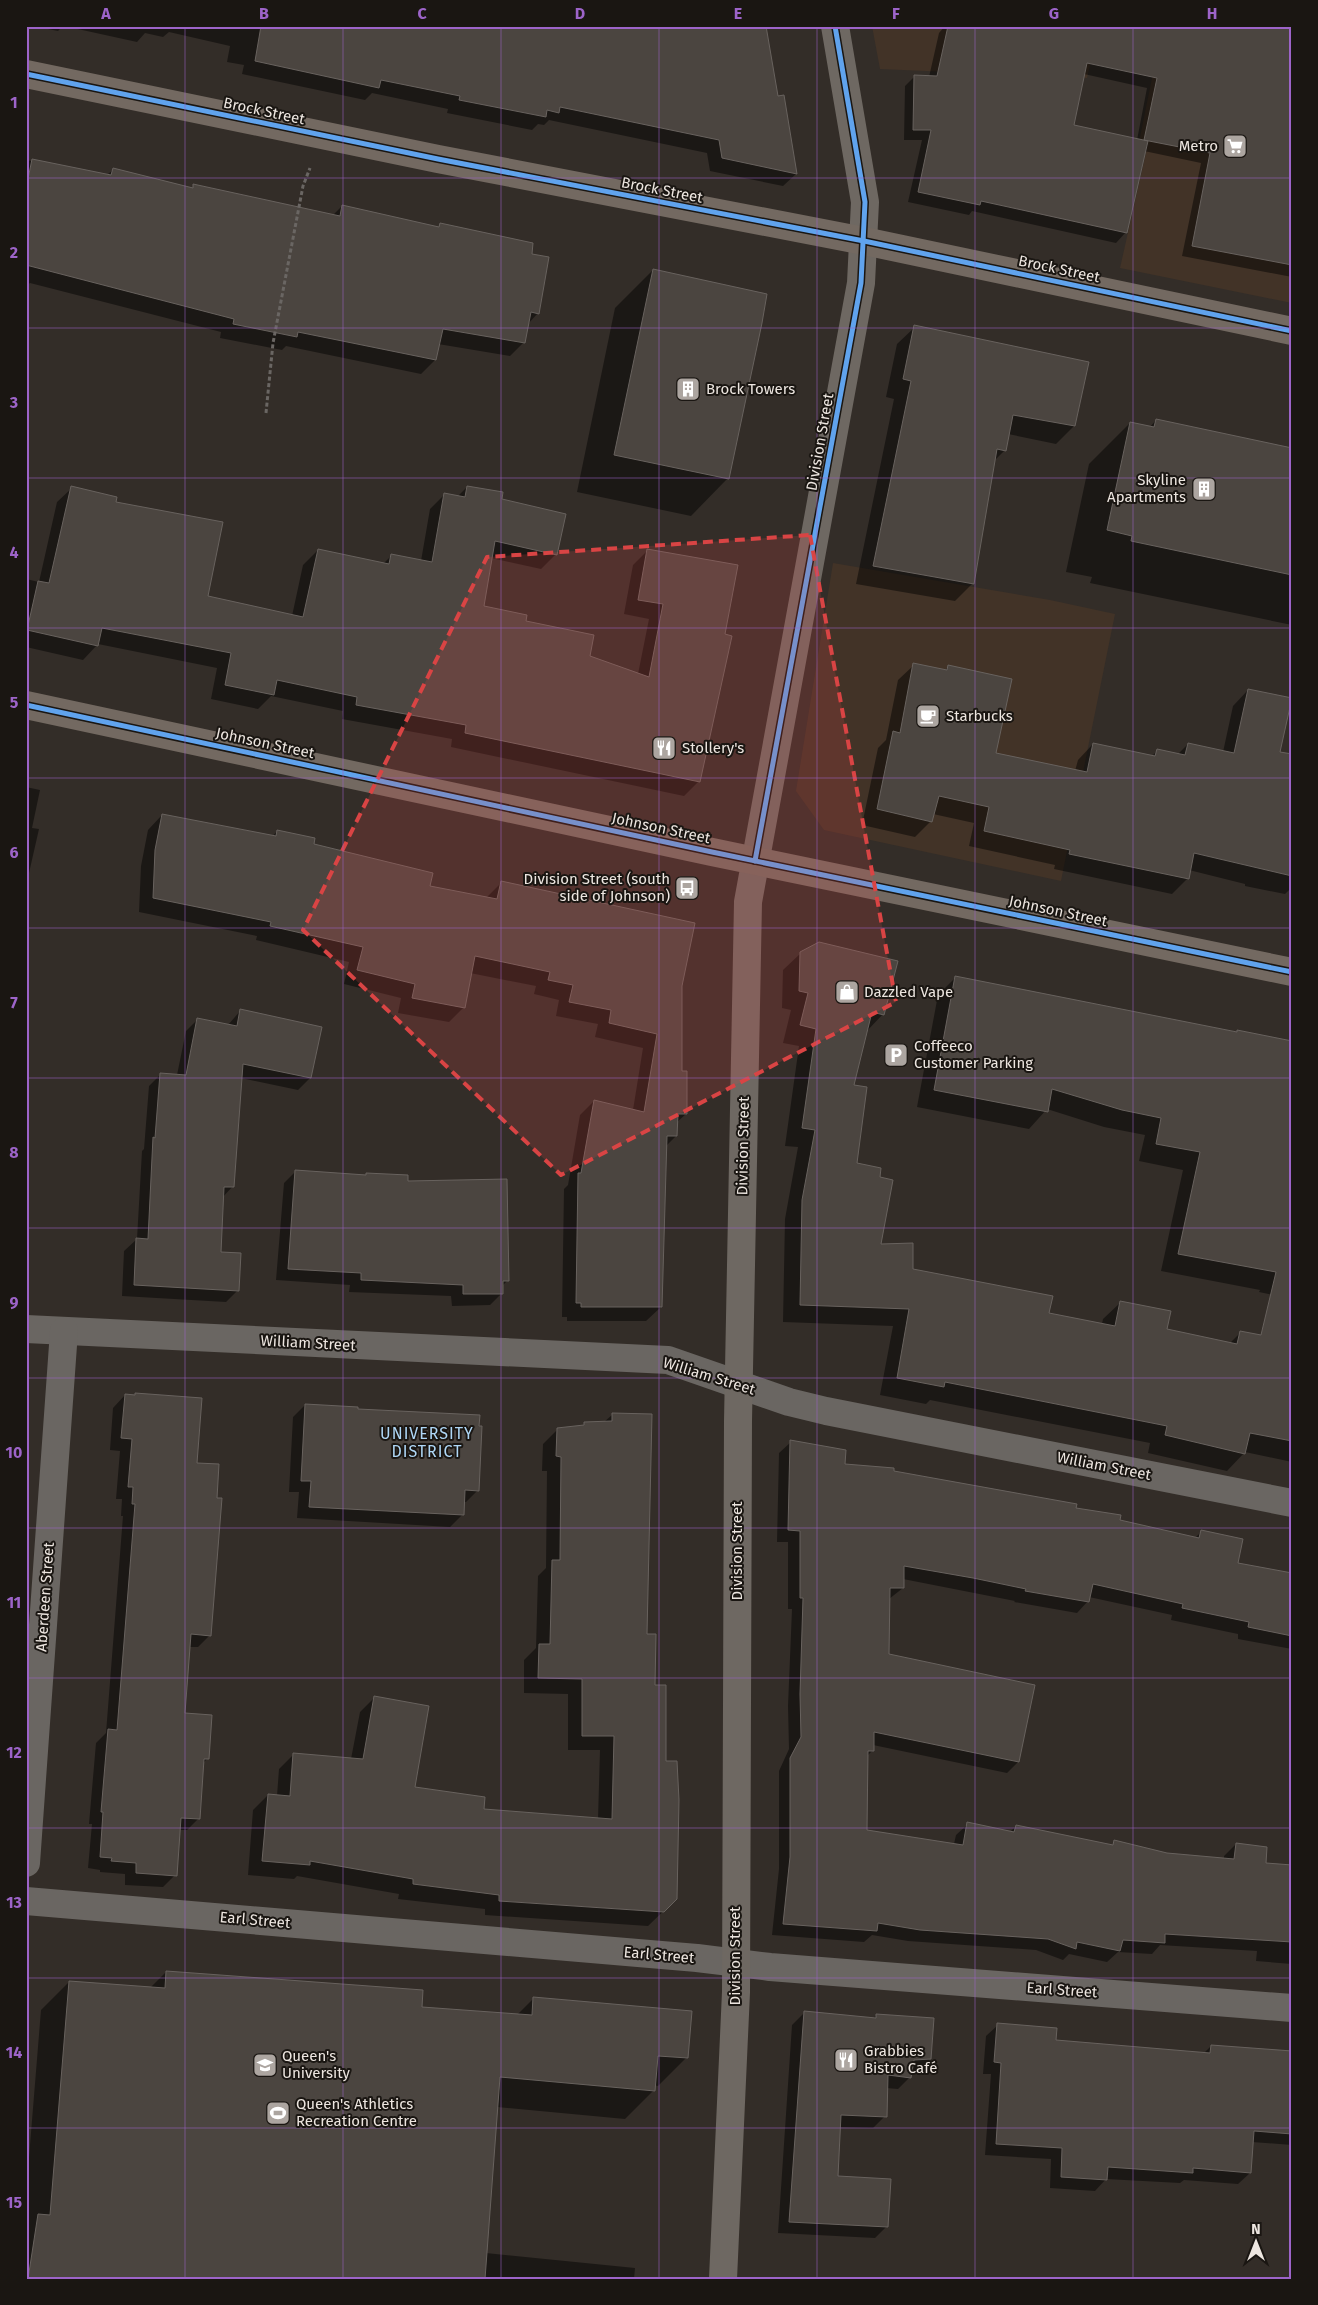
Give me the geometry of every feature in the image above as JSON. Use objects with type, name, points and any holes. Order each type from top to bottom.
[{"type":"main road","name":"Brock Street","points":[[26,74],[409,153],[864,241],[1292,331]]},
{"type":"main road","name":"Johnson Street","points":[[26,705],[754,861],[1292,972]]},
{"type":"street","name":"Division Street","points":[[722,2279],[736,1992],[738,1384],[748,902],[861,283],[865,202],[835,26]]},
{"type":"street","name":"William Street","points":[[26,1329],[668,1360],[789,1402],[826,1411],[1292,1503]]},
{"type":"street","name":"Aberdeen Street","points":[[26,1863],[64,1331]]},
{"type":"street","name":"Earl Street","points":[[26,1901],[736,1963],[1292,2008]]},
{"type":"path","points":[[266,413],[273,342],[303,186],[312,163]]},
{"type":"highlighted area","points":[[810,535],[896,1002],[561,1175],[303,930],[487,557]]},
{"type":"shaded area","points":[[872,26],[1292,26],[1292,303],[1120,268],[1148,144],[1139,142],[1153,73],[1091,61],[1087,78],[880,69]]},
{"type":"shaded area","points":[[833,563],[1050,600],[1115,614],[1061,881],[824,830],[796,791]]},
{"type":"building","points":[[261,26],[766,26],[778,96],[784,95],[797,174],[722,158],[719,140],[560,107],[559,113],[547,110],[546,117],[459,100],[460,96],[381,80],[379,88],[255,61]]},
{"type":"building","points":[[948,26],[1292,26],[1292,265],[1192,246],[1210,153],[1144,140],[1157,78],[1087,63],[1074,125],[1148,141],[1127,233],[981,201],[980,205],[918,192],[931,130],[913,130],[914,75],[937,76]]},
{"type":"building","points":[[32,159],[111,175],[113,168],[193,188],[193,184],[340,216],[342,205],[439,227],[440,223],[533,243],[532,254],[549,257],[539,314],[531,312],[525,343],[443,329],[436,360],[298,332],[297,337],[233,324],[234,319],[26,265],[26,189]]},
{"type":"building","name":"Brock Towers","points":[[653,269],[767,294],[729,479],[614,455]]},
{"type":"building","points":[[914,325],[1089,362],[1075,426],[1013,415],[1006,451],[997,449],[974,584],[873,566],[911,381],[903,379]]},
{"type":"building","name":"Skyline Apartments","points":[[1156,419],[1292,448],[1292,575],[1131,541],[1132,536],[1107,530],[1130,422],[1154,427]]},
{"type":"building","points":[[71,486],[117,497],[116,502],[223,522],[208,596],[303,617],[318,549],[389,564],[391,554],[432,562],[444,493],[465,497],[467,486],[503,492],[502,499],[566,514],[557,555],[495,541],[484,606],[527,615],[526,621],[594,635],[590,656],[649,677],[663,604],[638,600],[647,549],[738,565],[725,634],[732,636],[700,782],[465,733],[466,725],[356,705],[357,697],[277,680],[274,695],[225,685],[231,653],[102,628],[98,646],[27,630],[38,581],[49,583]]},
{"type":"building","points":[[913,663],[947,670],[948,665],[1012,679],[996,753],[1087,772],[1093,743],[1155,756],[1157,749],[1185,755],[1188,743],[1234,753],[1248,689],[1292,698],[1280,752],[1292,754],[1292,876],[1194,853],[1189,879],[1069,854],[1070,850],[984,831],[989,807],[939,796],[932,822],[877,809],[893,731],[900,733]]},
{"type":"building","points":[[162,814],[276,836],[277,830],[315,838],[314,844],[433,873],[430,886],[497,899],[501,881],[695,923],[682,986],[682,1071],[687,1071],[687,1114],[678,1114],[677,1136],[667,1136],[662,1307],[581,1307],[581,1303],[576,1303],[578,1173],[581,1173],[594,1100],[644,1112],[657,1034],[609,1023],[611,1010],[569,1002],[573,985],[548,980],[550,972],[475,956],[465,1008],[412,998],[415,984],[357,970],[363,947],[270,926],[271,922],[153,898],[155,850]]},
{"type":"building","points":[[819,942],[898,961],[884,1015],[872,1012],[854,1085],[867,1087],[857,1163],[881,1168],[880,1177],[893,1180],[881,1244],[913,1243],[913,1269],[1053,1296],[1049,1313],[1115,1326],[1120,1301],[1171,1311],[1167,1329],[1237,1344],[1240,1331],[1261,1335],[1276,1272],[1178,1254],[1200,1152],[1156,1144],[1161,1118],[1122,1110],[1052,1089],[1048,1112],[934,1090],[955,976],[1237,1032],[1237,1030],[1292,1041],[1292,1441],[1250,1433],[1245,1454],[1165,1435],[1167,1426],[945,1382],[944,1387],[897,1378],[909,1309],[800,1305],[802,1200],[815,1130],[802,1128],[816,1029],[800,1025],[808,993],[799,991],[800,952]]},
{"type":"building","points":[[240,1009],[322,1027],[311,1078],[243,1064],[234,1187],[224,1187],[221,1252],[241,1253],[239,1291],[134,1285],[136,1238],[148,1239],[153,1137],[155,1138],[160,1073],[186,1075],[197,1018],[237,1026]]},
{"type":"building","points":[[295,1170],[366,1175],[366,1173],[408,1175],[408,1181],[507,1179],[509,1281],[503,1281],[503,1294],[463,1294],[463,1285],[361,1280],[361,1273],[288,1269]]},
{"type":"building","points":[[135,1393],[202,1398],[197,1463],[219,1464],[217,1498],[222,1498],[211,1636],[191,1634],[185,1713],[212,1715],[209,1759],[204,1759],[200,1819],[181,1818],[177,1876],[136,1873],[136,1863],[111,1861],[112,1858],[100,1857],[103,1812],[101,1812],[108,1729],[117,1730],[135,1504],[132,1504],[133,1487],[128,1487],[132,1439],[121,1438],[125,1394],[135,1395]]},
{"type":"building","points":[[305,1404],[358,1407],[358,1409],[480,1415],[479,1426],[482,1426],[479,1491],[465,1490],[464,1515],[309,1507],[311,1481],[301,1481]]},
{"type":"building","points":[[612,1413],[652,1414],[647,1634],[656,1634],[655,1685],[666,1685],[666,1761],[677,1761],[679,1800],[677,1899],[664,1912],[499,1901],[499,1895],[413,1884],[413,1879],[310,1861],[310,1865],[262,1861],[268,1794],[290,1796],[293,1753],[363,1759],[374,1696],[429,1706],[415,1787],[485,1797],[484,1809],[612,1819],[614,1736],[582,1736],[582,1679],[538,1678],[539,1644],[550,1644],[552,1560],[560,1560],[561,1457],[556,1456],[557,1428],[584,1425],[584,1422],[612,1421]]},
{"type":"building","points":[[790,1440],[846,1450],[845,1464],[894,1468],[894,1471],[1077,1504],[1076,1508],[1121,1515],[1120,1520],[1199,1538],[1201,1530],[1243,1539],[1238,1563],[1292,1573],[1292,1636],[1248,1627],[1249,1622],[1182,1608],[1183,1604],[1093,1584],[1089,1602],[904,1566],[904,1588],[890,1588],[889,1654],[1035,1685],[1019,1762],[874,1732],[874,1751],[868,1751],[867,1830],[963,1845],[967,1822],[1014,1832],[1016,1825],[1113,1845],[1114,1840],[1167,1853],[1234,1859],[1236,1843],[1267,1847],[1266,1863],[1292,1865],[1292,1942],[1165,1934],[1165,1943],[1123,1940],[1120,1951],[1077,1942],[1076,1949],[1048,1939],[920,1930],[878,1923],[877,1931],[783,1924],[790,1857],[790,1758],[801,1737],[800,1694],[803,1598],[800,1598],[800,1531],[788,1530]]},
{"type":"building","name":"Queen's University","points":[[166,1971],[423,1990],[422,2007],[532,2015],[533,1997],[692,2011],[688,2058],[658,2056],[655,2091],[500,2077],[485,2279],[28,2279],[38,2214],[50,2215],[69,1981],[165,1988]]},
{"type":"building","points":[[804,2011],[876,2018],[876,2014],[934,2018],[931,2059],[914,2060],[911,2078],[888,2075],[887,2117],[841,2115],[838,2176],[891,2179],[888,2227],[789,2222]]},
{"type":"building","points":[[997,2023],[1057,2028],[1056,2040],[1210,2053],[1211,2045],[1292,2051],[1292,2134],[1254,2131],[1251,2173],[1193,2168],[1193,2173],[1108,2167],[1107,2180],[1061,2177],[1062,2148],[996,2144],[1001,2063],[994,2062]]},
{"type":"cycle path","points":[[755,861],[861,283],[865,202],[835,26]]},
{"type":"cycle path","points":[[26,74],[438,159],[864,241],[1292,331]]},
{"type":"cycle path","points":[[26,705],[712,852],[1292,972]]},
{"type":"place","name":"Metro","points":[[1235,146]]},
{"type":"place","name":"Brock Towers","points":[[688,389]]},
{"type":"place","name":"Skyline Apartments","points":[[1204,489]]},
{"type":"place","name":"Starbucks","points":[[928,716]]},
{"type":"place","name":"Stollery's","points":[[664,748]]},
{"type":"place","name":"Division Street (south side of Johnson)","points":[[687,888]]},
{"type":"place","name":"Dazzled Vape","points":[[847,992]]},
{"type":"place","name":"Coffeeco Customer Parking","points":[[896,1055]]},
{"type":"place","name":"Grabbies Bistro Café","points":[[846,2060]]},
{"type":"place","name":"Queen's University","points":[[265,2065]]},
{"type":"place","name":"Queen's Athletics Recreation Centre","points":[[278,2113]]},
{"type":"district","name":"UNIVERSITY DISTRICT","points":[[427,1442]]}]
